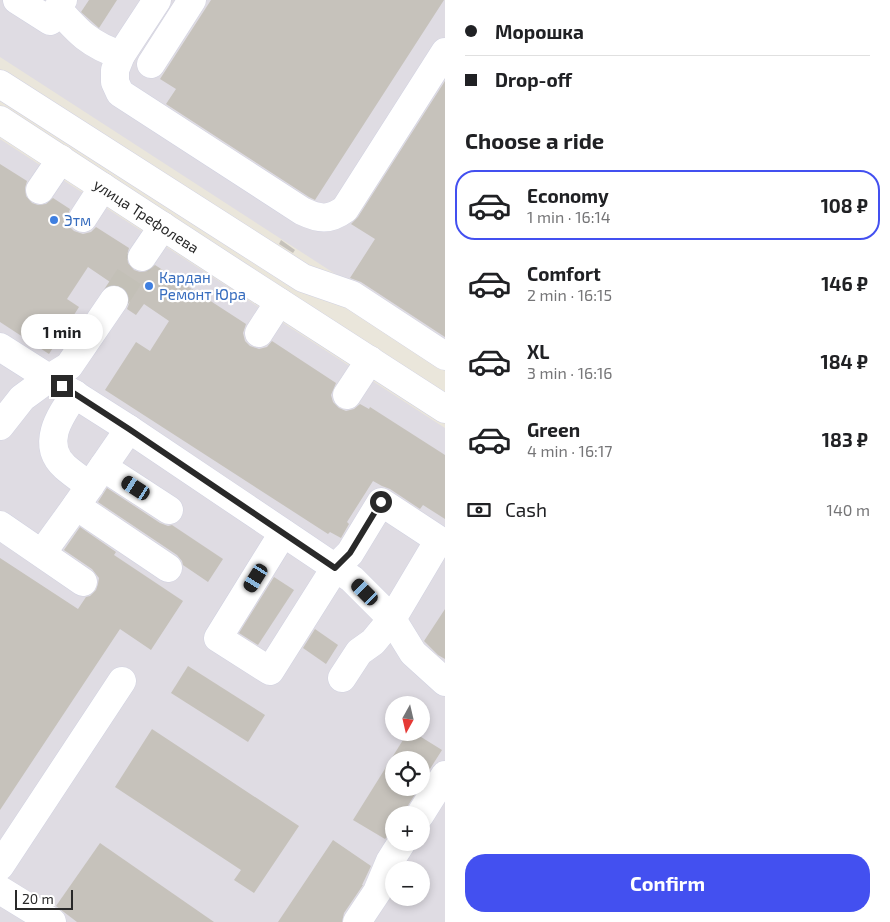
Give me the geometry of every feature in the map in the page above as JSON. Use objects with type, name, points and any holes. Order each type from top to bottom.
[{"type":"street","points":[[17,0],[50,21],[61,4],[75,28],[89,40],[106,50],[121,55]]},
{"type":"street","points":[[157,0],[121,55],[115,70],[115,82],[120,92],[314,217],[326,218],[336,216],[344,209],[445,52]]},
{"type":"street","points":[[151,64],[192,0]]},
{"type":"street","points":[[0,84],[303,278],[352,295],[445,356]]},
{"type":"street","name":"улица Трефолева","points":[[0,120],[445,409]]},
{"type":"street","points":[[40,190],[61,159]]},
{"type":"street","points":[[83,218],[103,187]]},
{"type":"street","points":[[142,257],[163,226]]},
{"type":"street","points":[[259,333],[323,285]]},
{"type":"street","points":[[0,426],[22,398],[69,366],[114,300]]},
{"type":"street","points":[[0,347],[129,429],[352,579],[392,619],[413,653],[445,682]]},
{"type":"street","points":[[347,395],[370,360]]},
{"type":"street","points":[[75,394],[60,416],[53,434],[54,452],[64,466],[90,486],[168,568]]},
{"type":"street","points":[[42,553],[129,429]]},
{"type":"street","points":[[90,486],[168,510]]},
{"type":"street","points":[[284,533],[218,638],[270,671],[335,568],[350,553],[381,502],[439,540],[392,619],[373,642],[359,652],[342,678]]},
{"type":"street","points":[[0,525],[83,582]]},
{"type":"street","points":[[0,866],[122,681]]},
{"type":"street","points":[[426,806],[445,775]]},
{"type":"street","points":[[357,922],[377,892],[396,851]]},
{"type":"street","points":[[0,890],[52,922]]},
{"type":"shaded area","points":[[0,0],[445,0],[445,345],[0,57]]},
{"type":"shaded area","points":[[0,139],[445,428],[445,922],[0,922]]},
{"type":"building","points":[[89,0],[117,0],[99,28],[81,12]]},
{"type":"building","points":[[211,0],[444,0],[315,200],[166,104],[176,89],[160,79]]},
{"type":"building","points":[[445,81],[445,337],[361,282],[350,278],[375,239],[351,224],[358,217]]},
{"type":"building","points":[[0,164],[27,181],[25,188],[26,196],[32,203],[38,205],[46,204],[53,198],[70,209],[67,218],[69,226],[74,231],[83,234],[91,232],[96,227],[129,248],[127,255],[128,263],[134,270],[140,272],[148,271],[155,265],[246,324],[243,333],[245,341],[250,346],[259,349],[267,347],[272,341],[336,383],[331,395],[333,402],[339,408],[346,411],[354,409],[360,404],[369,409],[370,407],[445,455],[445,519],[423,505],[420,509],[390,489],[373,481],[347,522],[349,524],[341,538],[330,532],[328,534],[105,390],[136,342],[150,351],[169,321],[144,304],[136,315],[127,309],[130,301],[128,293],[123,287],[113,285],[88,267],[67,299],[79,307],[49,354],[0,322]]},
{"type":"building","points":[[281,240],[295,250],[293,253],[279,244]]},
{"type":"building","points":[[107,488],[160,523],[168,526],[172,525],[223,559],[208,582],[183,565],[177,555],[98,502]]},
{"type":"building","points":[[80,527],[116,552],[114,555],[183,601],[151,650],[120,629],[0,810],[0,558],[78,609],[86,597],[96,590],[99,578],[92,569],[64,550]]},
{"type":"building","points":[[274,577],[294,590],[258,645],[239,633]]},
{"type":"building","points":[[445,609],[445,659],[438,655],[424,641]]},
{"type":"building","points":[[315,629],[338,645],[326,664],[303,648]]},
{"type":"building","points":[[188,666],[265,715],[248,742],[171,693]]},
{"type":"building","points":[[152,729],[299,826],[254,893],[234,880],[241,870],[115,787]]},
{"type":"building","points":[[402,741],[428,741],[442,750],[430,769],[430,751],[396,751]]},
{"type":"building","points":[[385,769],[385,796],[414,796],[408,806],[385,806],[385,839],[353,820]]},
{"type":"building","points":[[333,840],[371,866],[363,885],[344,913],[342,922],[278,922]]},
{"type":"building","points":[[100,843],[214,922],[77,922],[56,906]]},
{"type":"tunnel","points":[[114,300],[142,257]]},
{"type":"place","name":"Этм","points":[[54,220]]},
{"type":"place","name":"Кардан Ремонт Юра","points":[[149,286]]},
{"type":"route","points":[[62,386],[335,568],[350,553],[381,502]]}]
